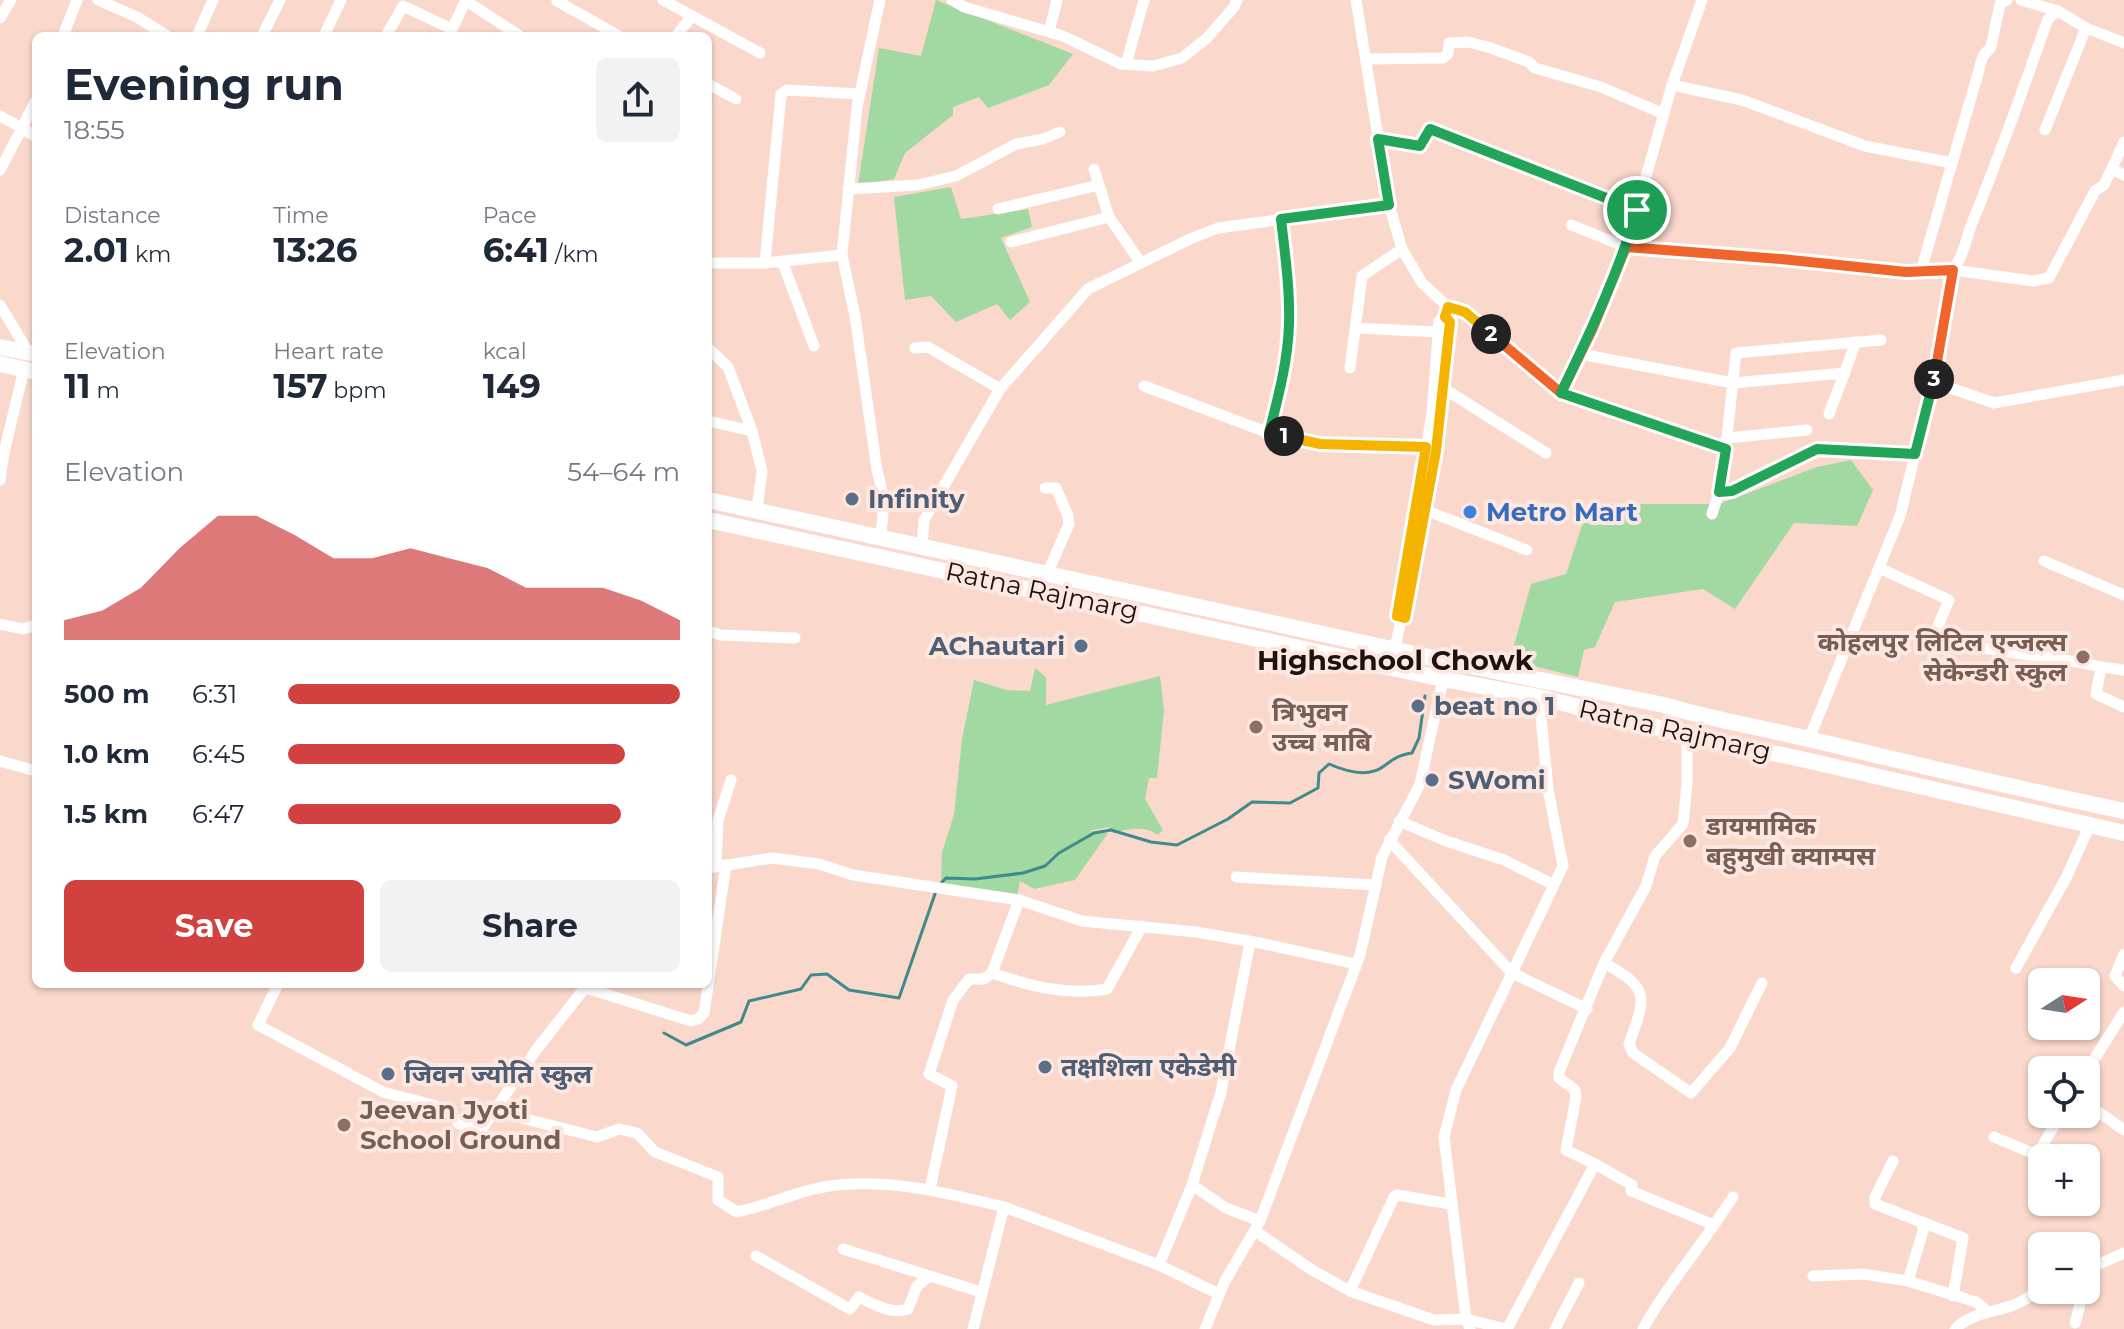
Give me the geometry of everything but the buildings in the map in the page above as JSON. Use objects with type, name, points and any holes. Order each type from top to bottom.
[{"type":"highway","points":[[0,347],[31,362]]},
{"type":"highway","points":[[0,364],[31,362]]},
{"type":"highway","name":"Ratna Rajmarg","points":[[712,501],[1456,663],[1664,705],[1972,779],[2123,808]]},
{"type":"highway","name":"Ratna Rajmarg","points":[[712,521],[1539,697],[1687,735],[2124,833]]},
{"type":"street","points":[[0,18],[11,0]]},
{"type":"street","points":[[65,32],[77,0]]},
{"type":"street","points":[[98,0],[137,17],[161,32]]},
{"type":"street","points":[[264,32],[280,0]]},
{"type":"street","points":[[326,32],[341,0]]},
{"type":"street","points":[[663,0],[760,53]]},
{"type":"street","points":[[880,0],[860,94],[842,255],[855,316],[877,470],[884,494],[880,537]]},
{"type":"street","points":[[952,0],[964,7],[1049,32],[1126,64],[1153,66],[1182,58],[1207,38],[1237,0]]},
{"type":"street","points":[[1049,32],[1057,0]]},
{"type":"street","points":[[1126,64],[1144,0]]},
{"type":"street","points":[[1356,0],[1389,205],[1402,249],[1444,320],[1443,388],[1426,447],[1421,517]]},
{"type":"street","points":[[1561,393],[1592,330],[1626,247],[1672,85],[1702,0]]},
{"type":"street","points":[[1921,271],[1983,56],[1991,47],[2000,4],[2007,0]]},
{"type":"street","points":[[2021,0],[2058,11],[2086,28],[2124,43]]},
{"type":"street","points":[[198,32],[210,1]]},
{"type":"street","points":[[388,32],[400,2],[452,29],[466,1],[514,32]]},
{"type":"street","points":[[557,1],[612,32]]},
{"type":"street","points":[[1809,739],[1900,516],[1933,382],[1953,270],[1962,257],[1973,221],[1991,181],[2048,19],[2058,11]]},
{"type":"street","points":[[679,32],[692,16]]},
{"type":"street","points":[[2045,130],[2086,28]]},
{"type":"street","points":[[1366,59],[1443,58],[1448,54],[1449,43],[1468,42],[1529,62],[1535,68],[1601,87],[1664,114]]},
{"type":"street","points":[[1672,85],[1742,100],[1865,146],[1952,163]]},
{"type":"street","points":[[712,86],[736,99]]},
{"type":"street","points":[[765,263],[781,94],[787,90],[860,94]]},
{"type":"street","points":[[0,170],[32,108]]},
{"type":"street","points":[[0,116],[32,134]]},
{"type":"street","points":[[1378,139],[1420,146],[1430,129],[1637,210]]},
{"type":"street","points":[[848,189],[918,185],[956,176],[1016,144],[1060,132]]},
{"type":"street","points":[[1571,225],[1626,247],[1906,272],[1953,270],[2033,281],[2049,278],[2095,191],[2104,185],[2124,142]]},
{"type":"street","points":[[1094,169],[1109,217],[1141,263]]},
{"type":"street","points":[[2112,169],[2124,175]]},
{"type":"street","points":[[998,209],[1099,185]]},
{"type":"street","points":[[922,547],[924,520],[1000,389],[1088,289],[1218,228],[1389,205]]},
{"type":"street","points":[[1011,242],[1109,217]]},
{"type":"street","points":[[1269,433],[1285,362],[1289,325],[1289,279],[1281,219]]},
{"type":"street","points":[[1350,368],[1362,276],[1402,249]]},
{"type":"street","points":[[712,263],[765,263],[842,255]]},
{"type":"street","points":[[782,261],[814,346]]},
{"type":"street","points":[[0,305],[31,362],[3,457],[0,480]]},
{"type":"street","points":[[1356,328],[1444,320],[1465,312],[1561,393],[1726,443],[1807,430]]},
{"type":"street","points":[[1395,649],[1421,517],[1436,415],[1444,320]]},
{"type":"street","points":[[1712,514],[1719,492],[1736,353],[1881,340]]},
{"type":"street","points":[[1829,414],[1856,342]]},
{"type":"street","points":[[915,348],[928,347],[1000,389]]},
{"type":"street","points":[[712,352],[728,367],[752,431],[762,471],[757,509]]},
{"type":"street","points":[[1580,354],[1733,383],[1845,373]]},
{"type":"street","points":[[1933,382],[1994,403],[2124,380]]},
{"type":"street","points":[[1144,386],[1269,433],[1320,444],[1426,447]]},
{"type":"street","points":[[1443,388],[1546,453]]},
{"type":"street","points":[[712,422],[752,431]]},
{"type":"street","points":[[1719,492],[1732,491],[1817,449],[1915,454]]},
{"type":"street","points":[[1045,488],[1056,488],[1069,524],[1047,574]]},
{"type":"street","points":[[1421,517],[1527,550]]},
{"type":"street","points":[[2044,561],[2124,595]]},
{"type":"street","points":[[1879,568],[1949,600],[1934,635],[1961,645],[2024,656],[2071,659],[2124,670]]},
{"type":"street","points":[[0,624],[23,629],[32,626]]},
{"type":"street","points":[[712,632],[795,638]]},
{"type":"street","points":[[2101,667],[2096,694],[2124,707]]},
{"type":"street","points":[[1205,1329],[1219,1294],[1258,1226],[1356,964],[1389,840],[1420,784],[1443,679]]},
{"type":"street","points":[[1468,1324],[1450,1204],[1444,1137],[1456,1090],[1563,866],[1548,789],[1539,697]]},
{"type":"street","points":[[1687,735],[1683,824],[1655,856],[1646,886],[1604,963],[1561,1066],[1559,1078],[1575,1090],[1576,1097],[1566,1150],[1627,1180],[1632,1185],[1631,1191],[1714,1225]]},
{"type":"street","points":[[0,761],[32,770]]},
{"type":"street","points":[[712,915],[718,820],[731,780]]},
{"type":"street","points":[[1399,821],[1504,860],[1552,884]]},
{"type":"street","points":[[2016,968],[2066,878],[2090,825]]},
{"type":"street","points":[[1389,840],[1512,973],[1587,1009]]},
{"type":"street","points":[[716,866],[772,858],[819,864],[853,875],[912,886],[1019,900],[1082,921],[1196,932],[1356,964]]},
{"type":"street","points":[[1236,877],[1376,885]]},
{"type":"street","points":[[930,1189],[952,1086],[929,1074],[953,1000],[969,979],[984,979],[992,973],[1019,900]]},
{"type":"street","points":[[992,973],[1041,989],[1092,992],[1107,989],[1142,926]]},
{"type":"street","points":[[1159,1265],[1192,1185],[1221,1092],[1250,942]]},
{"type":"street","points":[[2124,954],[2115,976],[2124,986]]},
{"type":"street","points":[[1604,963],[1617,970],[1640,991],[1644,1002],[1629,1044],[1633,1053],[1691,1093],[1730,1048],[1762,983]]},
{"type":"street","points":[[276,988],[258,1025],[383,1092],[448,1109],[459,1124],[482,1129],[536,1050],[585,988]]},
{"type":"street","points":[[593,988],[691,1021],[704,1013],[706,988]]},
{"type":"street","points":[[2096,1056],[2124,1012]]},
{"type":"street","points":[[494,1111],[597,1137],[619,1129],[637,1133],[655,1152],[718,1177],[718,1200],[737,1212],[757,1208],[777,1198],[839,1185],[930,1189],[1004,1207],[1159,1265],[1219,1294]]},
{"type":"street","points":[[2100,1113],[2124,1130]]},
{"type":"street","points":[[1994,1137],[2037,1155],[2053,1128]]},
{"type":"street","points":[[1893,1161],[1875,1197],[1875,1204],[1963,1238],[1953,1296]]},
{"type":"street","points":[[1192,1185],[1258,1226],[1312,1270],[1350,1291],[1433,1325],[1468,1324],[1507,1329],[1595,1164]]},
{"type":"street","points":[[1350,1291],[1394,1197],[1450,1204]]},
{"type":"street","points":[[1643,1329],[1660,1297],[1733,1197]]},
{"type":"street","points":[[973,1329],[1004,1207]]},
{"type":"street","points":[[1908,1281],[1923,1222]]},
{"type":"street","points":[[843,1249],[981,1292]]},
{"type":"street","points":[[2100,1264],[2124,1253]]},
{"type":"street","points":[[756,1256],[850,1309],[859,1297],[882,1308],[900,1312],[908,1309],[917,1286],[929,1276]]},
{"type":"street","points":[[1813,1276],[1863,1274],[1908,1281],[1976,1302],[1988,1312]]},
{"type":"street","points":[[1555,1329],[1579,1283]]},
{"type":"street","points":[[1955,1329],[2028,1297]]},
{"type":"street","points":[[2075,1323],[2080,1304]]},
{"type":"green space","points":[[936,0],[1073,54],[1049,85],[988,108],[979,97],[953,107],[953,115],[905,153],[894,179],[858,185],[879,48],[921,56]]},
{"type":"green space","points":[[951,187],[961,219],[1028,209],[1032,227],[1001,238],[1030,302],[1010,320],[997,304],[956,322],[931,296],[905,300],[894,197]]},
{"type":"green space","points":[[1851,460],[1873,490],[1857,526],[1794,523],[1735,609],[1703,589],[1615,602],[1595,647],[1584,650],[1578,677],[1510,660],[1531,584],[1566,574],[1589,504],[1719,504],[1817,467]]},
{"type":"green space","points":[[1035,668],[1046,677],[1046,705],[1160,676],[1164,710],[1157,778],[1149,778],[1145,799],[1163,830],[1158,835],[1142,829],[1113,833],[1108,827],[1089,831],[1108,833],[1075,880],[1034,889],[1020,881],[1017,896],[941,886],[942,852],[954,815],[962,739],[974,680],[1006,690],[1030,691]]},
{"type":"waterway","points":[[940,884],[946,878],[975,879],[1023,873],[1045,866],[1059,853],[1094,833],[1111,830],[1151,842],[1177,845],[1228,819],[1252,802],[1290,803],[1318,788],[1319,773],[1329,764],[1357,772],[1378,770],[1397,757],[1412,753],[1419,738],[1425,696]]},
{"type":"waterway","points":[[664,1033],[686,1045],[741,1022],[749,1001],[801,989],[811,975],[827,974],[849,990],[899,998],[936,891]]},
{"type":"place","name":"Infinity","points":[[852,499]]},
{"type":"place","name":"Metro Mart","points":[[1470,512]]},
{"type":"place","name":"AChautari","points":[[1081,646]]},
{"type":"place","name":"कोहलपुर लिटिल एन्जल्स सेकेन्डरी स्कुल","points":[[2083,657]]},
{"type":"place","name":"beat no 1","points":[[1418,706]]},
{"type":"place","name":"त्रिभुवन उच्च माबि","points":[[1256,727]]},
{"type":"place","name":"SWomi","points":[[1432,780]]},
{"type":"place","name":"डायमामिक बहुमुखी क्याम्पस","points":[[1690,841]]},
{"type":"place","name":"तक्षशिला एकेडेमी","points":[[1045,1067]]},
{"type":"place","name":"जिवन ज्योति स्कुल","points":[[388,1074]]},
{"type":"place","name":"Jeevan Jyoti School Ground","points":[[344,1125]]},
{"type":"district","name":"Highschool Chowk","points":[[1395,660]]},
{"type":"route","points":[[1637,210],[1430,129],[1420,146],[1378,139],[1389,205],[1281,219],[1289,279],[1288,345],[1269,433],[1320,444],[1426,447],[1399,618],[1405,618],[1436,451],[1450,322],[1445,317],[1448,307],[1465,312],[1561,393],[1592,330],[1626,247],[1906,272],[1953,270],[1933,382],[1915,454],[1817,449],[1732,491],[1719,492],[1726,449],[1561,393],[1580,354],[1592,330],[1626,247],[1637,210]]}]
